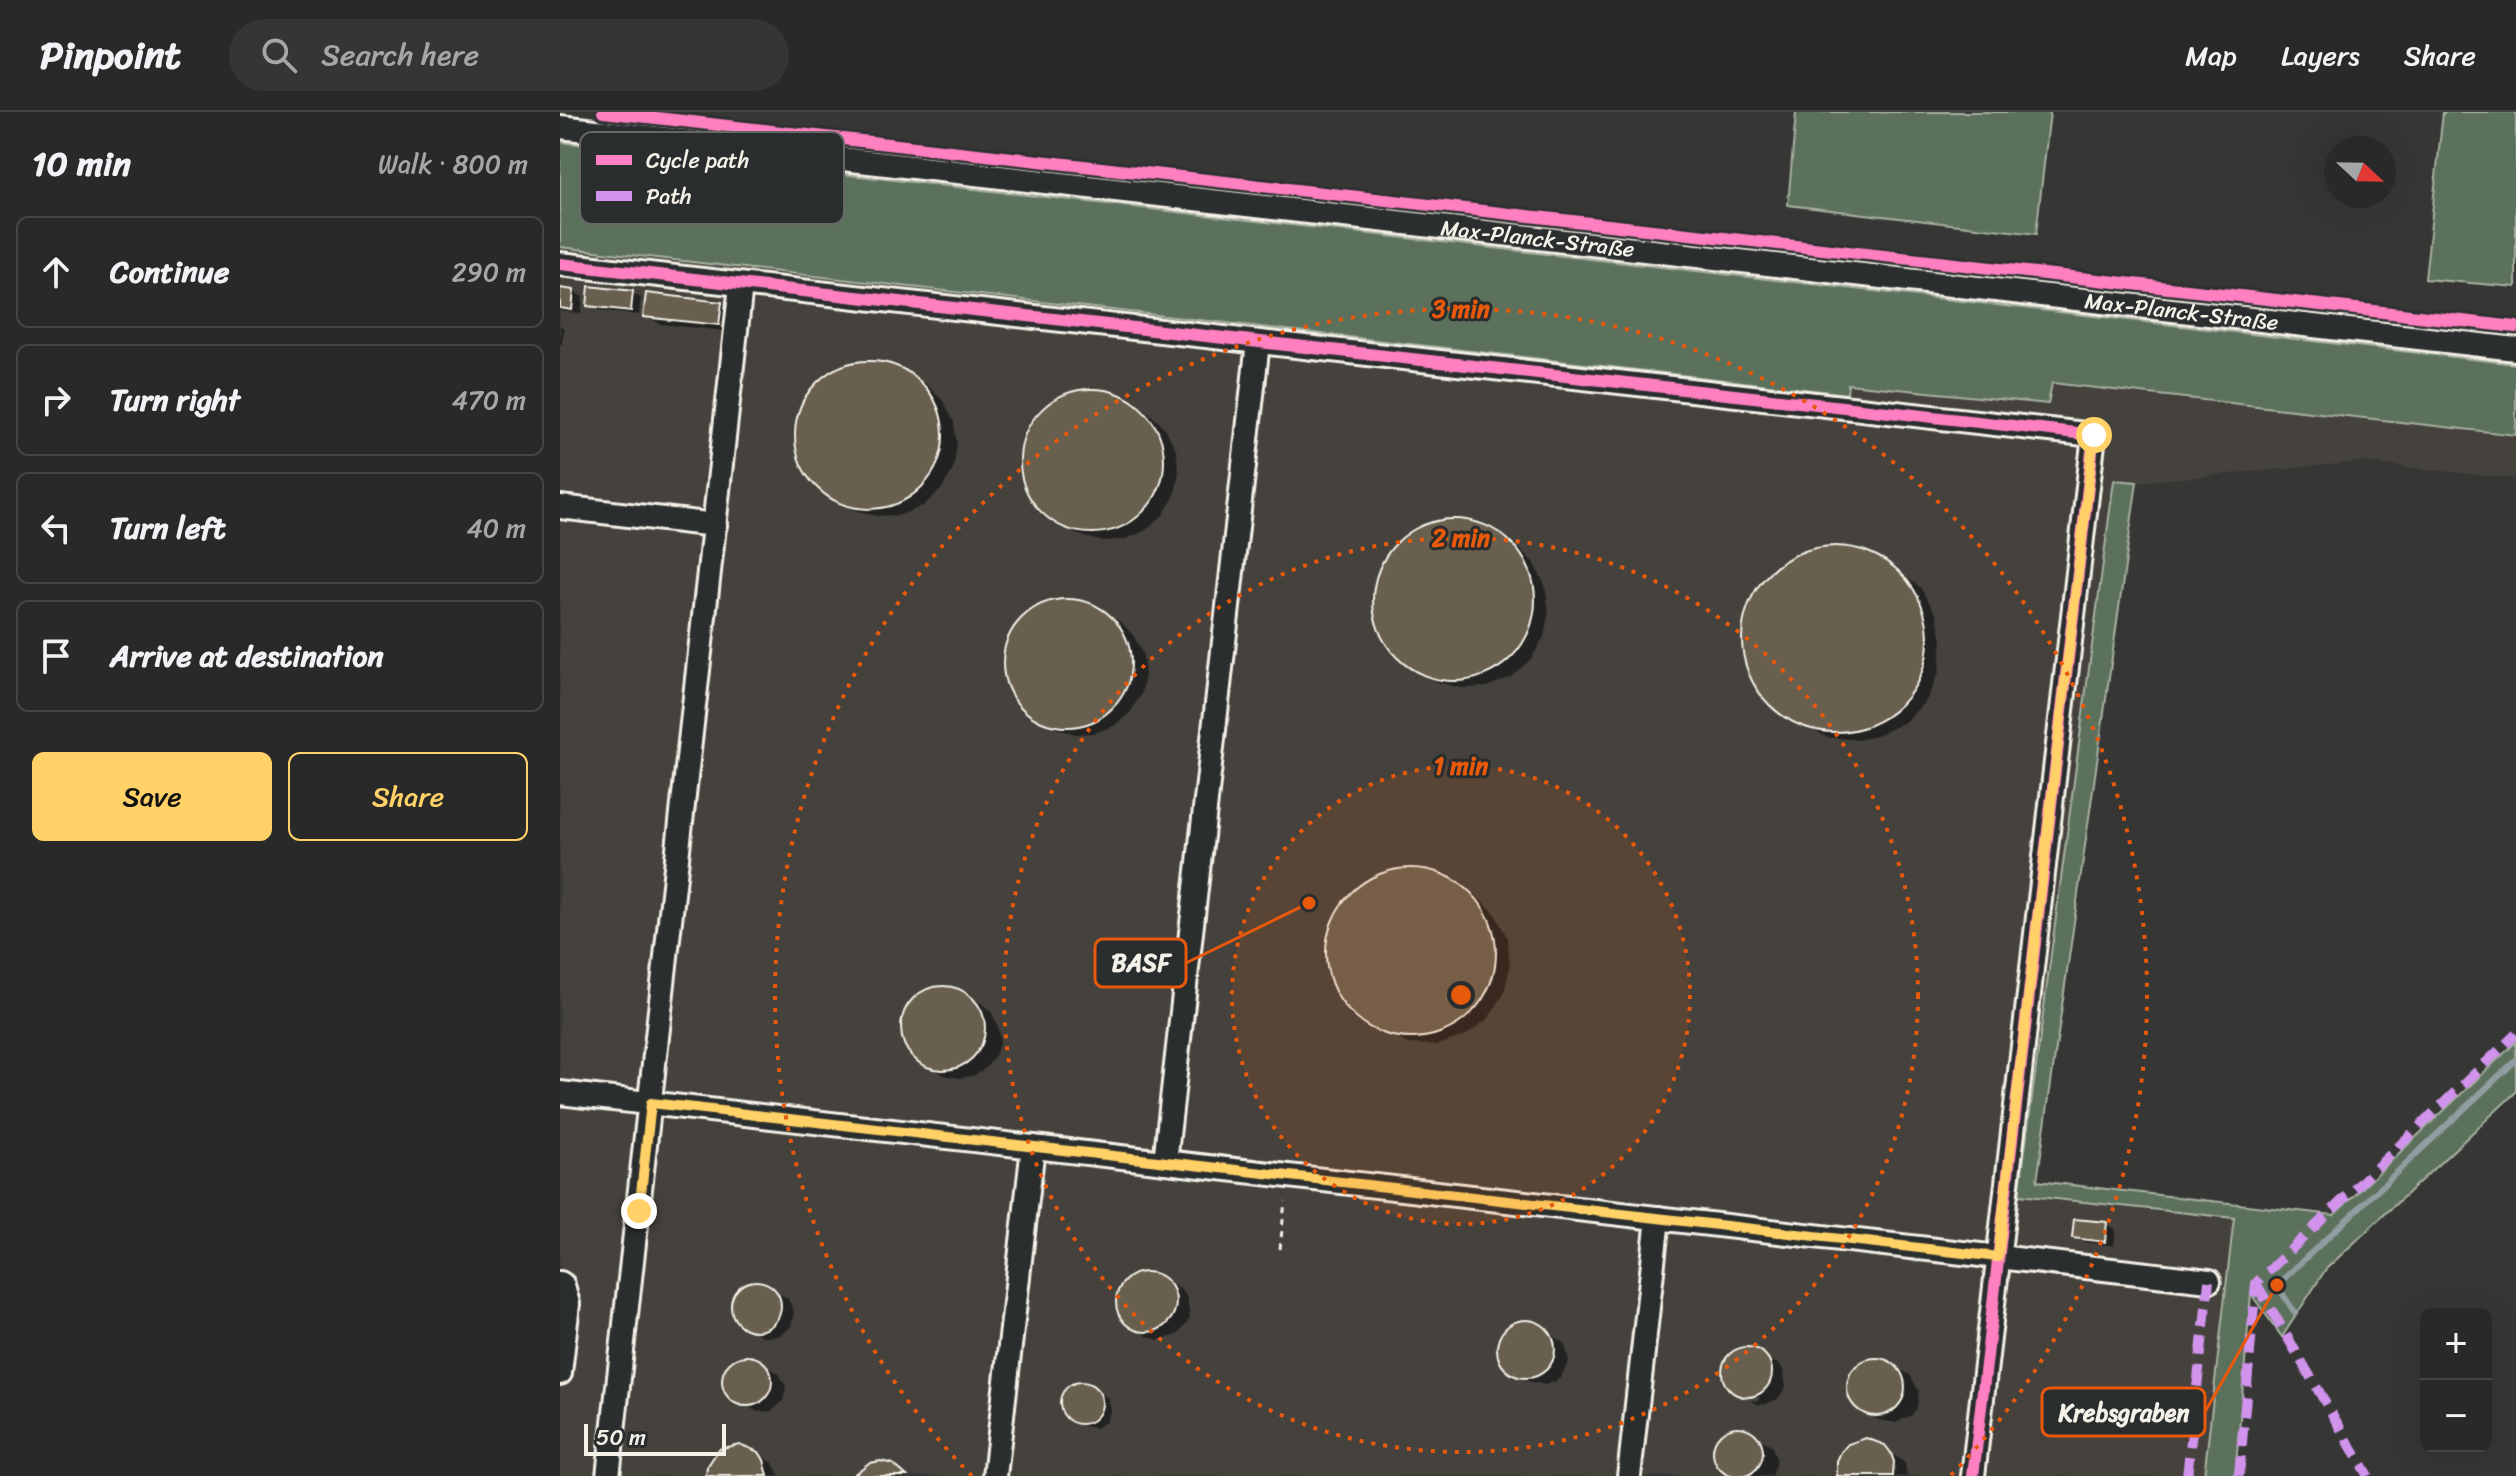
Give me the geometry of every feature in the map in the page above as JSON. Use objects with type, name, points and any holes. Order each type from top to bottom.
[{"type":"street","name":"Max-Planck-Straße","points":[[560,127],[604,132]]},
{"type":"street","name":"Max-Planck-Straße","points":[[844,159],[2516,349]]},
{"type":"street","points":[[560,264],[2094,435],[1973,1476]]},
{"type":"street","points":[[608,1476],[741,285]]},
{"type":"street","points":[[1165,1162],[1258,342]]},
{"type":"street","points":[[560,507],[715,525]]},
{"type":"street","points":[[560,1093],[2209,1281]]},
{"type":"street","points":[[995,1476],[1033,1147]]},
{"type":"street","points":[[1629,1476],[1658,1218]]},
{"type":"street","points":[[560,1283],[568,1304],[560,1373]]},
{"type":"path","points":[[1280,1249],[1285,1201]]},
{"type":"shaded area","points":[[560,247],[1847,394],[1848,383],[2047,404],[2051,382],[2516,435],[2516,479],[2361,462],[2137,482],[2114,481],[2020,1195],[2234,1218],[2204,1476],[560,1476]]},
{"type":"green space","points":[[1796,112],[2050,112],[2036,234],[1788,205]]},
{"type":"green space","points":[[2443,112],[2516,112],[2516,287],[2425,279]]},
{"type":"green space","points":[[560,142],[580,144],[580,224],[844,224],[844,174],[2516,364],[2516,435],[2052,383],[2048,404],[1848,384],[1847,394],[560,247]]},
{"type":"green space","points":[[2114,480],[2137,482],[2037,1181],[2334,1215],[2516,1042],[2516,1092],[2326,1269],[2282,1337],[2251,1294],[2235,1476],[2204,1476],[2234,1218],[2019,1195]]},
{"type":"building","points":[[589,286],[633,291],[631,311],[587,306]]},
{"type":"building","points":[[560,288],[574,290],[572,310],[560,308]]},
{"type":"building","points":[[646,293],[722,302],[719,325],[643,317]]},
{"type":"building","points":[[869,361],[897,367],[921,383],[937,407],[943,435],[937,463],[921,487],[897,503],[869,509],[841,503],[817,487],[801,463],[795,435],[801,407],[817,383],[841,367]]},
{"type":"building","points":[[1092,389],[1120,394],[1143,410],[1159,433],[1164,461],[1159,489],[1143,512],[1120,528],[1092,533],[1064,528],[1041,512],[1025,489],[1020,461],[1025,433],[1041,410],[1064,394]]},
{"type":"building","points":[[1454,519],[1485,525],[1511,543],[1529,569],[1535,600],[1529,631],[1511,657],[1485,675],[1454,681],[1423,675],[1397,657],[1379,631],[1373,600],[1379,569],[1397,543],[1423,525]]},
{"type":"building","points":[[1835,546],[1853,547],[1871,553],[1901,573],[1921,603],[1927,621],[1927,657],[1921,675],[1901,705],[1871,725],[1853,731],[1835,732],[1817,731],[1799,725],[1769,705],[1749,675],[1743,657],[1742,639],[1743,621],[1749,603],[1769,573],[1799,553],[1817,547]]},
{"type":"building","points":[[1067,599],[1091,604],[1112,618],[1126,639],[1131,663],[1126,687],[1112,708],[1091,722],[1067,727],[1043,722],[1022,708],[1008,687],[1003,663],[1008,639],[1022,618],[1043,604]]},
{"type":"building","points":[[1411,868],[1443,875],[1471,893],[1489,921],[1496,953],[1489,985],[1471,1013],[1443,1031],[1411,1038],[1379,1031],[1351,1013],[1333,985],[1326,953],[1333,921],[1351,893],[1379,875]]},
{"type":"building","points":[[935,986],[951,986],[967,993],[978,1004],[985,1028],[982,1044],[973,1058],[951,1070],[935,1070],[919,1063],[908,1052],[901,1036],[901,1020],[908,1004],[919,993]]},
{"type":"building","points":[[2074,1219],[2107,1222],[2105,1242],[2072,1238]]},
{"type":"building","points":[[1146,1272],[1168,1280],[1176,1302],[1168,1324],[1146,1332],[1124,1324],[1116,1302],[1124,1280]]},
{"type":"building","points":[[756,1281],[773,1289],[781,1306],[773,1323],[756,1331],[739,1323],[731,1306],[739,1289]]},
{"type":"building","points":[[1526,1320],[1547,1328],[1555,1349],[1547,1370],[1526,1378],[1505,1370],[1497,1349],[1505,1328]]},
{"type":"building","points":[[1747,1347],[1765,1354],[1772,1372],[1765,1390],[1747,1397],[1729,1390],[1722,1372],[1729,1354]]},
{"type":"building","points":[[747,1356],[765,1363],[772,1381],[765,1399],[747,1406],[729,1399],[722,1381],[729,1363]]},
{"type":"building","points":[[1876,1358],[1897,1366],[1905,1387],[1897,1408],[1876,1416],[1855,1408],[1847,1387],[1855,1366]]},
{"type":"building","points":[[1081,1382],[1096,1388],[1102,1403],[1096,1418],[1081,1424],[1066,1418],[1060,1403],[1066,1388]]},
{"type":"building","points":[[1738,1427],[1756,1434],[1763,1452],[1756,1470],[1738,1477],[1720,1470],[1713,1452],[1720,1434]]},
{"type":"building","points":[[1866,1438],[1885,1445],[1891,1453],[1893,1476],[1837,1476],[1837,1461],[1841,1452],[1848,1444]]},
{"type":"building","points":[[739,1444],[759,1452],[768,1476],[706,1476],[707,1467],[719,1449]]},
{"type":"building","points":[[881,1461],[893,1464],[907,1476],[852,1476],[869,1463]]},
{"type":"waterway","points":[[2295,1313],[2277,1285],[2516,1060]]},
{"type":"marked path","points":[[2239,1476],[2256,1283],[2516,1034]]},
{"type":"marked path","points":[[2187,1476],[2209,1281]]},
{"type":"marked path","points":[[2256,1283],[2368,1476]]},
{"type":"cycle path","points":[[603,112],[781,132]]},
{"type":"cycle path","points":[[844,139],[2516,327]]},
{"type":"cycle path","points":[[560,264],[2094,435],[1973,1476]]},
{"type":"place","name":"BASF","points":[[1309,903]]},
{"type":"place","name":"Krebsgraben","points":[[2277,1285]]},
{"type":"route","points":[[639,1211],[651,1103],[1998,1257],[2094,435]]}]
